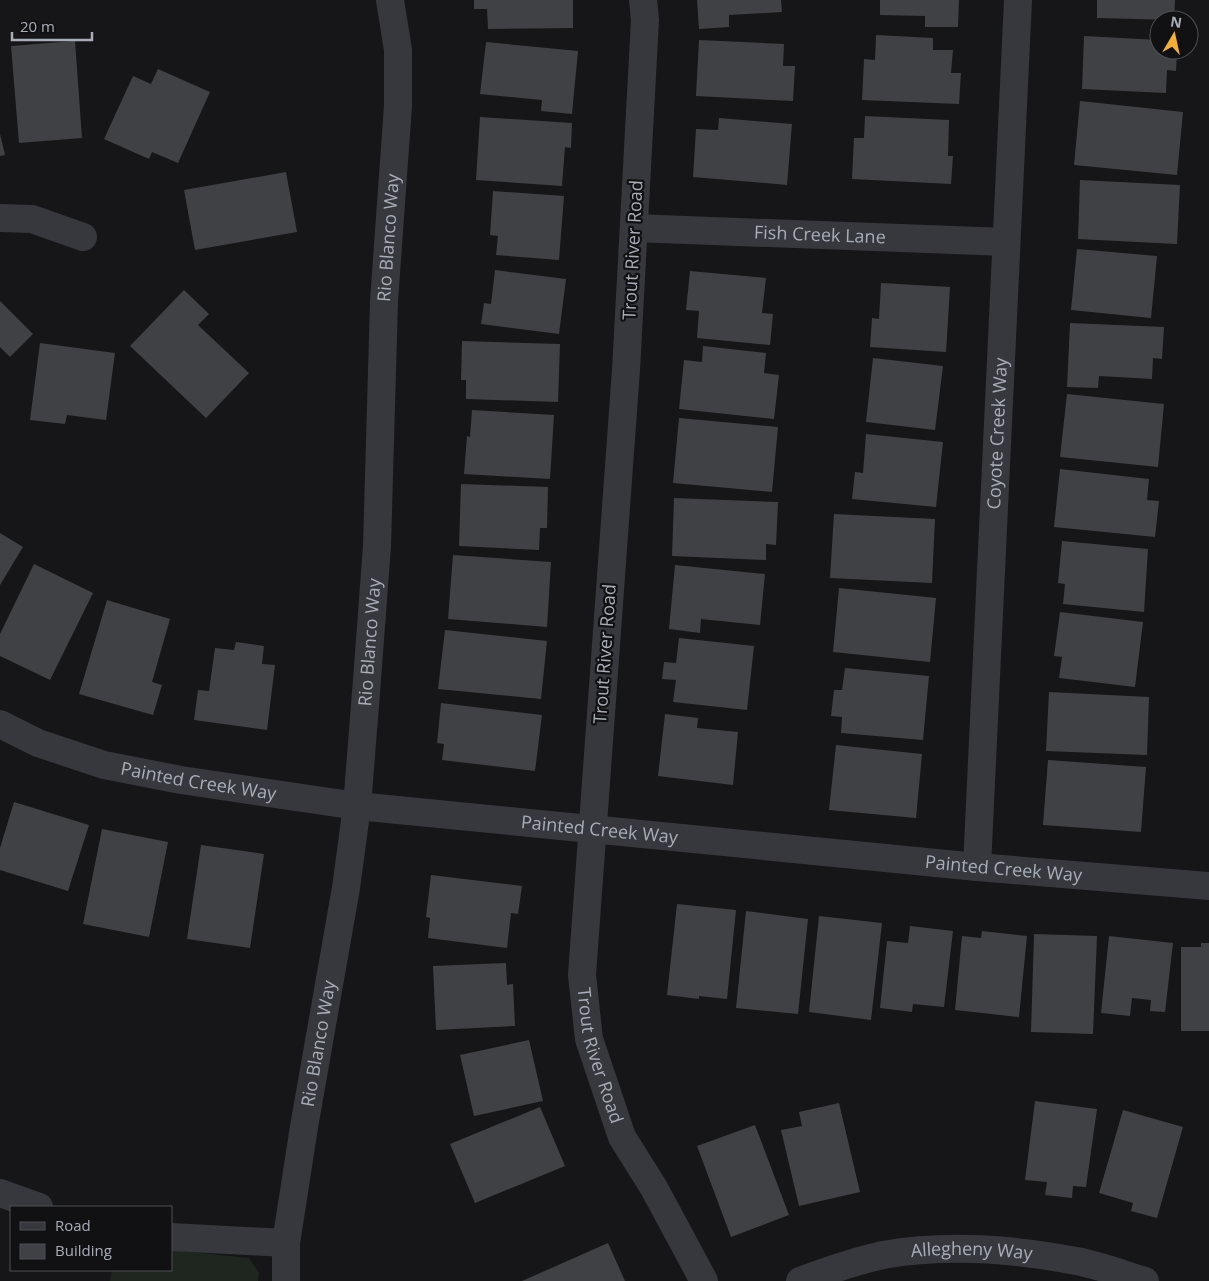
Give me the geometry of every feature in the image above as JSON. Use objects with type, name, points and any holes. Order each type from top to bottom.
[{"type":"street","name":"Rio Blanco Way","points":[[286,1281],[286,1243],[304,1127],[346,888],[356,806],[377,546],[384,301],[398,106],[398,50],[390,0]]},
{"type":"street","name":"Trout River Road","points":[[643,0],[645,20],[626,380],[582,975],[589,1039],[622,1137],[654,1188],[704,1281]]},
{"type":"street","name":"Coyote Creek Way","points":[[977,867],[1018,0]]},
{"type":"street","points":[[0,218],[32,219],[83,237]]},
{"type":"street","name":"Fish Creek Lane","points":[[634,228],[1006,242]]},
{"type":"street","name":"Painted Creek Way","points":[[0,724],[38,743],[104,765],[181,780],[356,806],[977,867],[1209,886]]},
{"type":"street","points":[[0,1193],[36,1206]]},
{"type":"street","points":[[172,1237],[286,1243]]},
{"type":"street","name":"Allegheny Way","points":[[800,1281],[835,1268],[882,1256],[932,1249],[1004,1251],[1077,1261],[1145,1281]]},
{"type":"shaded area","points":[[172,1250],[249,1258],[259,1273],[258,1281],[110,1281],[112,1271],[172,1271]]},
{"type":"building","points":[[474,0],[573,0],[573,28],[488,29],[487,9],[474,9]]},
{"type":"building","points":[[697,0],[781,0],[782,12],[729,15],[729,27],[699,29]]},
{"type":"building","points":[[880,0],[959,0],[958,27],[925,27],[925,16],[880,15]]},
{"type":"building","points":[[1097,0],[1175,0],[1174,10],[1149,10],[1149,19],[1097,18]]},
{"type":"building","points":[[876,35],[933,38],[933,50],[953,50],[951,73],[961,73],[959,104],[862,100],[864,59],[875,60]]},
{"type":"building","points":[[1084,36],[1149,39],[1149,60],[1177,60],[1176,71],[1167,70],[1166,93],[1082,89]]},
{"type":"building","points":[[699,40],[784,44],[783,66],[795,66],[793,101],[696,96]]},
{"type":"building","points":[[75,41],[82,138],[19,143],[11,46]]},
{"type":"building","points":[[486,42],[578,51],[572,114],[541,111],[542,100],[480,94]]},
{"type":"building","points":[[158,69],[210,92],[178,163],[152,152],[149,159],[104,139],[133,76],[151,84]]},
{"type":"building","points":[[1080,101],[1183,112],[1177,175],[1074,165]]},
{"type":"building","points":[[865,116],[949,120],[948,156],[953,156],[951,184],[852,179],[854,138],[864,138]]},
{"type":"building","points":[[480,117],[572,123],[571,148],[565,147],[562,186],[476,180]]},
{"type":"building","points":[[719,118],[792,124],[787,185],[693,177],[696,129],[718,130]]},
{"type":"building","points":[[0,134],[5,155],[0,156]]},
{"type":"building","points":[[286,172],[297,232],[195,250],[184,190]]},
{"type":"building","points":[[1080,180],[1180,185],[1177,244],[1078,239]]},
{"type":"building","points":[[493,191],[564,196],[559,260],[496,255],[498,236],[490,235]]},
{"type":"building","points":[[1077,249],[1157,256],[1151,318],[1071,310]]},
{"type":"building","points":[[495,270],[566,279],[559,334],[481,324],[484,303],[491,304]]},
{"type":"building","points":[[690,271],[766,278],[762,313],[773,314],[770,345],[697,338],[699,311],[686,310]]},
{"type":"building","points":[[881,283],[950,287],[946,352],[870,347],[872,318],[879,319]]},
{"type":"building","points":[[184,290],[209,314],[198,325],[249,373],[206,418],[130,346]]},
{"type":"building","points":[[0,301],[33,334],[10,357],[0,347]]},
{"type":"building","points":[[1070,323],[1164,327],[1162,359],[1153,358],[1152,379],[1099,376],[1098,388],[1067,387]]},
{"type":"building","points":[[462,341],[560,344],[558,402],[466,399],[466,380],[461,380]]},
{"type":"building","points":[[40,343],[115,353],[106,420],[67,415],[65,424],[30,420]]},
{"type":"building","points":[[703,346],[766,353],[764,373],[779,375],[774,419],[679,409],[684,360],[702,362]]},
{"type":"building","points":[[873,358],[943,366],[935,430],[866,422]]},
{"type":"building","points":[[1067,394],[1164,404],[1158,467],[1060,457]]},
{"type":"building","points":[[472,410],[554,415],[550,479],[464,474],[467,436],[470,437]]},
{"type":"building","points":[[679,418],[778,427],[772,492],[673,483]]},
{"type":"building","points":[[866,434],[943,442],[936,507],[852,499],[855,472],[863,473]]},
{"type":"building","points":[[1060,469],[1149,479],[1147,500],[1159,501],[1155,537],[1054,527]]},
{"type":"building","points":[[461,484],[548,487],[547,528],[540,528],[539,550],[459,546]]},
{"type":"building","points":[[674,498],[778,502],[776,545],[766,544],[766,560],[672,556]]},
{"type":"building","points":[[834,514],[935,519],[932,583],[830,578]]},
{"type":"building","points":[[0,533],[23,547],[0,585]]},
{"type":"building","points":[[1062,541],[1148,549],[1144,612],[1063,604],[1065,584],[1058,583]]},
{"type":"building","points":[[453,555],[551,562],[547,627],[448,619]]},
{"type":"building","points":[[34,564],[93,593],[50,680],[0,656],[0,634]]},
{"type":"building","points":[[675,565],[765,574],[760,625],[701,619],[700,633],[669,629]]},
{"type":"building","points":[[839,588],[936,598],[930,662],[833,652]]},
{"type":"building","points":[[107,600],[170,619],[152,682],[162,685],[153,715],[79,694]]},
{"type":"building","points":[[1060,612],[1143,622],[1135,687],[1059,678],[1062,657],[1054,656]]},
{"type":"building","points":[[445,630],[547,641],[541,699],[438,689]]},
{"type":"building","points":[[679,638],[754,646],[747,710],[673,702],[676,680],[662,679],[664,662],[676,663]]},
{"type":"building","points":[[236,642],[264,646],[262,664],[275,665],[267,730],[194,720],[198,690],[209,691],[215,648],[234,650]]},
{"type":"building","points":[[845,668],[929,676],[923,740],[841,733],[842,717],[831,716],[834,690],[842,690]]},
{"type":"building","points":[[1049,692],[1149,697],[1147,755],[1046,751]]},
{"type":"building","points":[[441,703],[542,715],[535,771],[442,760],[444,744],[437,743]]},
{"type":"building","points":[[665,714],[698,718],[697,728],[738,732],[733,785],[658,776]]},
{"type":"building","points":[[836,745],[922,754],[916,818],[829,810]]},
{"type":"building","points":[[1048,760],[1146,767],[1141,832],[1043,825]]},
{"type":"building","points":[[14,802],[89,825],[68,891],[0,870],[0,848]]},
{"type":"building","points":[[102,829],[168,842],[149,937],[83,924]]},
{"type":"building","points":[[201,845],[264,854],[250,948],[187,939]]},
{"type":"building","points":[[431,875],[522,886],[518,914],[511,913],[507,948],[428,938],[430,918],[426,917]]},
{"type":"building","points":[[677,904],[736,910],[727,999],[699,996],[699,999],[667,995]]},
{"type":"building","points":[[746,911],[808,919],[798,1014],[736,1008]]},
{"type":"building","points":[[819,916],[882,923],[871,1020],[809,1012]]},
{"type":"building","points":[[910,926],[953,931],[944,1007],[913,1004],[912,1012],[880,1008],[887,941],[908,943]]},
{"type":"building","points":[[982,931],[1027,936],[1019,1017],[955,1010],[962,936],[981,938]]},
{"type":"building","points":[[1034,934],[1097,936],[1093,1034],[1031,1032]]},
{"type":"building","points":[[1109,936],[1173,943],[1165,1012],[1150,1011],[1151,1000],[1132,998],[1130,1016],[1101,1013]]},
{"type":"building","points":[[1201,943],[1209,943],[1209,1031],[1181,1031],[1181,947],[1201,947]]},
{"type":"building","points":[[506,963],[507,985],[513,984],[515,1026],[436,1030],[433,966]]},
{"type":"building","points":[[529,1040],[543,1101],[474,1116],[460,1055]]},
{"type":"building","points":[[1035,1101],[1097,1109],[1086,1187],[1073,1186],[1072,1198],[1045,1195],[1047,1182],[1025,1180]]},
{"type":"building","points":[[839,1103],[860,1192],[799,1206],[781,1130],[802,1126],[799,1112]]},
{"type":"building","points":[[540,1107],[565,1166],[475,1203],[450,1144]]},
{"type":"building","points":[[1123,1110],[1183,1127],[1157,1218],[1131,1211],[1133,1203],[1099,1193]]},
{"type":"building","points":[[755,1125],[789,1215],[731,1237],[697,1146]]},
{"type":"building","points":[[608,1243],[625,1281],[522,1281]]}]
